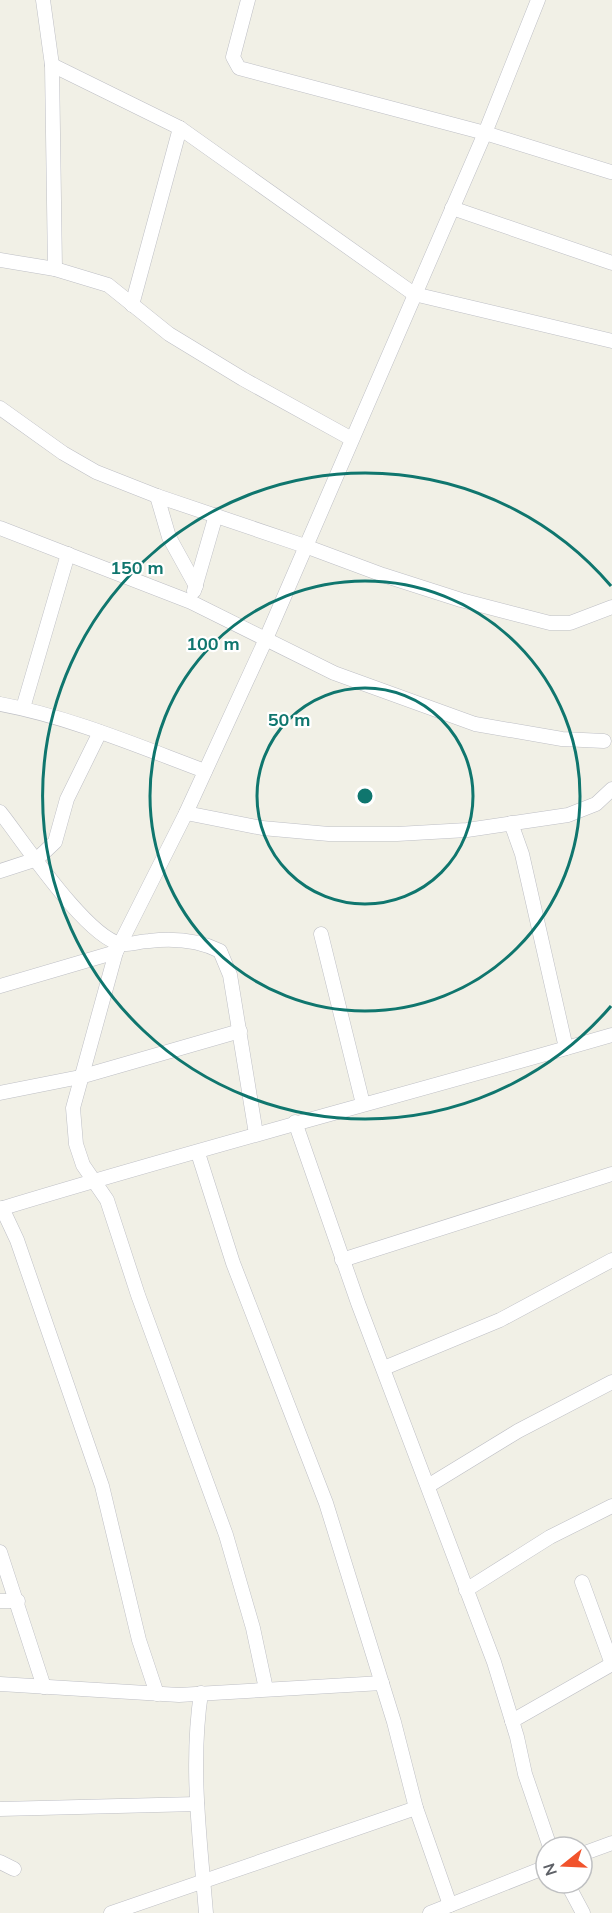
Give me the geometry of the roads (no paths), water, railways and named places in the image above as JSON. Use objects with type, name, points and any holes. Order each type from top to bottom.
[{"type":"street","points":[[43,0],[52,65],[55,269]]},
{"type":"street","points":[[248,0],[233,57],[239,68],[485,133],[611,172]]},
{"type":"street","points":[[266,1689],[253,1628],[226,1535],[138,1294],[107,1200],[83,1165],[76,1144],[73,1108],[118,948],[186,813],[265,641],[350,438],[485,133],[538,0]]},
{"type":"street","points":[[52,65],[180,128],[414,294],[612,341]]},
{"type":"street","points":[[132,305],[180,128]]},
{"type":"street","points":[[452,208],[612,263]]},
{"type":"street","points":[[0,260],[55,269],[100,280],[169,334],[243,379],[350,438]]},
{"type":"street","points":[[0,408],[80,462],[157,496],[450,597],[550,623],[570,623],[612,607]]},
{"type":"street","points":[[157,496],[169,537],[196,586]]},
{"type":"street","points":[[191,602],[216,515]]},
{"type":"street","points":[[0,528],[191,602],[265,641],[334,673],[475,724],[562,739],[604,741]]},
{"type":"street","points":[[23,708],[68,554]]},
{"type":"street","points":[[0,704],[23,708],[100,732],[205,771]]},
{"type":"street","points":[[0,871],[38,859],[55,842],[67,799],[100,732]]},
{"type":"street","points":[[186,813],[262,828],[365,835],[467,830],[568,815],[596,804],[612,789]]},
{"type":"street","points":[[0,812],[82,916],[118,948]]},
{"type":"street","points":[[511,823],[522,854],[566,1048]]},
{"type":"street","points":[[321,934],[363,1104]]},
{"type":"street","points":[[0,986],[118,948],[153,940],[203,942],[220,951],[230,975],[256,1134]]},
{"type":"street","points":[[0,1093],[80,1077],[240,1031]]},
{"type":"street","points":[[157,1694],[139,1640],[110,1515],[89,1445],[17,1240],[1,1209],[198,1153],[295,1122],[612,1035]]},
{"type":"street","points":[[295,1122],[342,1260],[494,1662],[525,1774],[546,1835]]},
{"type":"street","points":[[198,1153],[233,1263],[326,1503],[382,1683],[416,1808],[450,1905]]},
{"type":"street","points":[[342,1260],[612,1174]]},
{"type":"street","points":[[384,1368],[501,1320],[612,1260]]},
{"type":"street","points":[[428,1486],[518,1431],[612,1382]]},
{"type":"street","points":[[466,1590],[550,1537],[612,1506]]},
{"type":"street","points":[[0,1552],[18,1601],[44,1687]]},
{"type":"street","points":[[512,1721],[612,1664],[582,1582]]},
{"type":"street","points":[[0,1601],[18,1601]]},
{"type":"street","points":[[0,1684],[157,1694],[382,1683]]},
{"type":"street","points":[[201,1693],[196,1729],[197,1804],[206,1913]]},
{"type":"street","points":[[0,1809],[197,1804]]},
{"type":"street","points":[[111,1913],[204,1883],[416,1808]]},
{"type":"street","points":[[594,1850],[612,1843]]},
{"type":"street","points":[[0,1862],[14,1869]]},
{"type":"street","points":[[430,1913],[534,1872]]},
{"type":"street","points":[[573,1895],[583,1913]]}]
